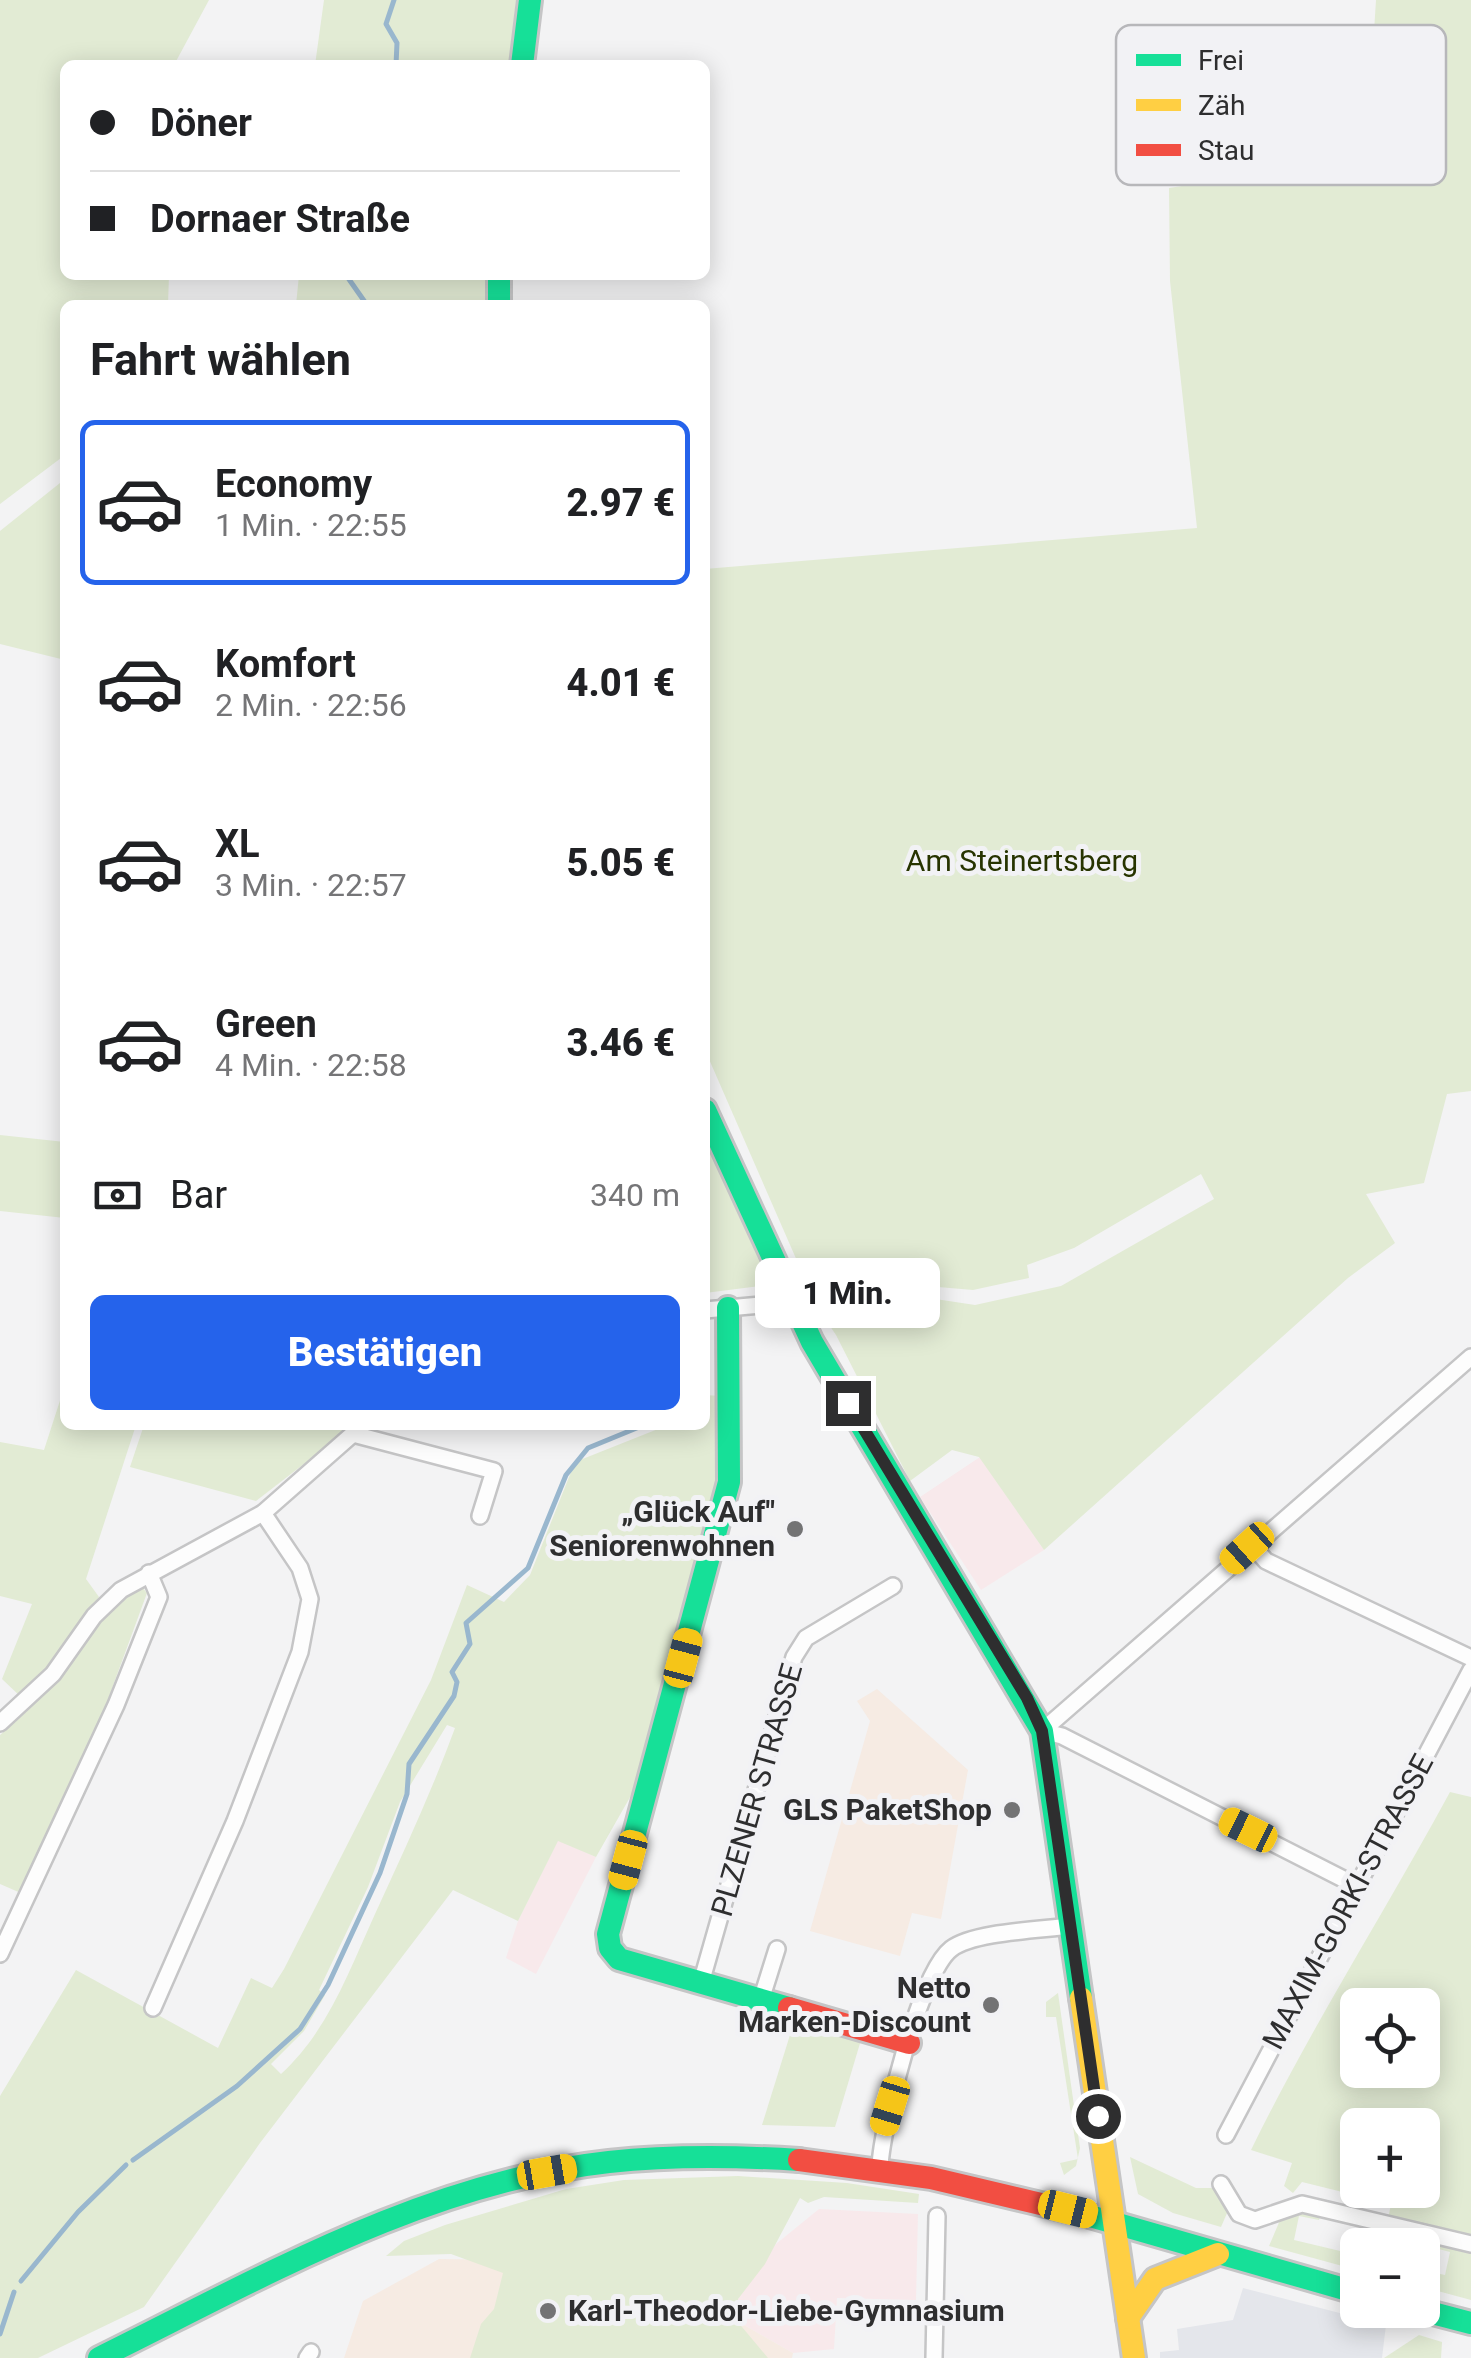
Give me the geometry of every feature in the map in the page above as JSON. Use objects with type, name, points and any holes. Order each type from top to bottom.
[{"type":"main road","points":[[523,60],[530,0]]},
{"type":"main road","points":[[710,1121],[787,1295],[1042,1731],[1134,2358]]},
{"type":"main road","points":[[717,1309],[730,1482],[608,1934],[610,1948],[619,1959],[909,2044]]},
{"type":"main road","points":[[99,2358],[380,2225],[492,2185],[618,2160],[710,2154],[880,2155],[1340,2288]]},
{"type":"main road","points":[[1128,2318],[1155,2279],[1220,2254]]},
{"type":"main road","points":[[1440,2315],[1471,2323]]},
{"type":"street","points":[[717,1309],[761,1305],[787,1295]]},
{"type":"street","points":[[1357,1886],[1108,1760],[1042,1731],[1251,1544],[1471,1357]]},
{"type":"street","points":[[0,1723],[53,1674],[94,1616],[121,1590],[263,1513],[358,1430],[494,1471],[480,1516]]},
{"type":"street","points":[[153,2008],[235,1820],[300,1652],[310,1599],[300,1568],[263,1513]]},
{"type":"street","points":[[1251,1544],[1266,1561],[1471,1658]]},
{"type":"street","points":[[0,1954],[116,1705],[159,1596],[149,1573]]},
{"type":"street","name":"PLZENER STRASSE","points":[[702,1983],[794,1657],[806,1638],[893,1586]]},
{"type":"street","name":"MAXIM-GORKI-STRASSE","points":[[1226,2135],[1471,1670]]},
{"type":"street","points":[[880,2155],[924,1989],[948,1950],[963,1942],[1070,1926]]},
{"type":"street","points":[[761,2000],[776,1949]]},
{"type":"street","points":[[1221,2184],[1240,2214],[1256,2220],[1302,2204],[1471,2244]]},
{"type":"street","points":[[934,2358],[937,2216]]},
{"type":"shaded area","points":[[980,1457],[1044,1550],[981,1590],[920,1497]]},
{"type":"shaded area","points":[[877,1689],[968,1770],[941,1919],[912,1913],[900,1956],[810,1931],[870,1721],[857,1701]]},
{"type":"shaded area","points":[[558,1840],[596,1857],[536,1974],[506,1958],[518,1921]]},
{"type":"shaded area","points":[[819,2209],[918,2214],[916,2300],[837,2298],[834,2349],[793,2353],[737,2321],[738,2299],[776,2244]]},
{"type":"shaded area","name":"Karl-Theodor-Liebe-Gymnasium","points":[[439,2259],[765,2264],[738,2299],[737,2321],[793,2353],[792,2358],[344,2358],[363,2301]]},
{"type":"shaded area","points":[[1243,2288],[1340,2313],[1340,2328],[1386,2328],[1382,2358],[1160,2358],[1160,2352],[1179,2350],[1177,2329],[1233,2320]]},
{"type":"green space","points":[[0,0],[209,0],[177,60],[60,60],[60,280],[169,280],[168,300],[60,300],[60,459],[0,504]]},
{"type":"green space","points":[[324,0],[516,0],[510,60],[316,60]]},
{"type":"green space","name":"Am Steinertsberg","points":[[1376,0],[1471,0],[1471,1091],[1447,1094],[1424,1183],[1366,1194],[1395,1243],[1348,1278],[1044,1550],[979,1457],[952,1450],[910,1481],[836,1335],[815,1304],[815,1293],[821,1289],[896,1293],[975,1305],[1061,1286],[1214,1199],[1201,1174],[1074,1248],[1027,1265],[1029,1278],[973,1290],[822,1277],[816,1270],[801,1270],[710,1061],[710,569],[1197,528],[1170,281],[1169,188],[1446,185],[1446,25],[1374,25]]},
{"type":"green space","points":[[298,280],[491,280],[491,300],[296,300]]},
{"type":"green space","points":[[60,483],[60,659],[0,644],[0,531]]},
{"type":"green space","points":[[0,1135],[60,1141],[60,1217],[0,1211]]},
{"type":"green space","points":[[710,1144],[775,1284],[710,1292]]},
{"type":"green space","points":[[710,1395],[720,1396],[719,1487],[707,1534],[633,1792],[596,1857],[558,1841],[518,1921],[453,1890],[260,2143],[144,2307],[38,2358],[0,2358],[0,2096],[76,1970],[218,2048],[251,1978],[272,1988],[284,1969],[431,1680],[467,1585],[504,1602],[530,1575],[575,1462],[655,1430],[710,1430]],"holes":[[[447,1725],[455,1728],[336,1999],[312,2039],[281,2074],[271,2064],[304,2031],[325,1995],[319,1990],[368,1887],[400,1802]]]},
{"type":"green space","points":[[60,1400],[60,1430],[134,1430],[86,1579],[99,1597],[50,1670],[21,1697],[2,1679],[32,1604],[0,1596],[0,1442],[44,1450]]},
{"type":"green space","points":[[142,1430],[348,1430],[256,1501],[130,1467]]},
{"type":"green space","points":[[142,1587],[147,1593],[103,1713],[23,1894],[0,1884],[0,1735],[52,1685],[103,1614],[128,1593]]},
{"type":"green space","points":[[1450,1792],[1471,1797],[1471,2241],[1440,2233],[1440,2228],[1422,2228],[1388,2219],[1390,2208],[1440,2208],[1440,2108],[1340,2108],[1340,2191],[1302,2182],[1293,2193],[1284,2186],[1292,2163],[1251,2150],[1298,2059]]},
{"type":"green space","points":[[1058,1993],[1080,2148],[1078,2158],[1056,2017],[1046,2017],[1046,2002]]},
{"type":"green space","points":[[794,2022],[861,2040],[835,2127],[762,2125]]},
{"type":"green space","points":[[1130,2157],[1196,2188],[1217,2188],[1231,2204],[1221,2227],[1173,2213],[1138,2194]]},
{"type":"green space","points":[[1078,2159],[1076,2166],[1064,2175],[1060,2163]]},
{"type":"green space","points":[[738,2176],[847,2183],[919,2194],[918,2203],[824,2197],[808,2203],[800,2198],[765,2264],[738,2299],[737,2321],[768,2358],[470,2358],[481,2324],[494,2309],[503,2273],[451,2254],[386,2256],[404,2241],[445,2225],[566,2189],[624,2180]]},
{"type":"green space","points":[[1322,2209],[1319,2220],[1299,2216],[1294,2240],[1340,2251],[1340,2265],[1269,2246],[1283,2213]]},
{"type":"green space","points":[[1440,2242],[1471,2249],[1471,2300],[1440,2292],[1440,2274],[1445,2275],[1450,2252],[1440,2249]]},
{"type":"green space","points":[[1419,2335],[1442,2342],[1441,2358],[1384,2358]]},
{"type":"waterway","points":[[394,0],[386,24],[397,43],[396,60]]},
{"type":"waterway","points":[[350,280],[364,300]]},
{"type":"waterway","points":[[133,2160],[237,2086],[300,2029],[328,1985],[380,1873],[407,1794],[409,1764],[454,1696],[457,1682],[452,1672],[470,1644],[466,1623],[528,1568],[566,1475],[588,1448],[632,1430]]},
{"type":"waterway","points":[[21,2281],[78,2212],[126,2165]]},
{"type":"waterway","points":[[0,2334],[14,2292]]},
{"type":"traffic: fast","points":[[523,60],[530,0]]},
{"type":"traffic: fast","points":[[499,280],[499,300]]},
{"type":"traffic: fast","points":[[710,1121],[812,1342],[1042,1731],[1081,1998]]},
{"type":"traffic: fast","points":[[728,1308],[729,1482],[608,1934],[610,1948],[619,1959],[789,2008]]},
{"type":"traffic: fast","points":[[99,2358],[283,2266],[410,2212],[475,2190],[541,2173],[609,2162],[704,2157],[799,2160]]},
{"type":"traffic: fast","points":[[1083,2214],[1340,2288]]},
{"type":"traffic: fast","points":[[1440,2315],[1471,2323]]},
{"type":"traffic: slow","points":[[1081,1998],[1134,2358]]},
{"type":"traffic: slow","points":[[1128,2318],[1155,2279],[1218,2254]]},
{"type":"traffic: jam","points":[[789,2008],[909,2043]]},
{"type":"traffic: jam","points":[[799,2160],[931,2178],[1083,2214]]},
{"type":"place","name":"„Glück Auf\" Seniorenwohnen","points":[[795,1529]]},
{"type":"place","name":"GLS PaketShop","points":[[1012,1810]]},
{"type":"place","name":"Netto Marken-Discount","points":[[991,2005]]},
{"type":"place","name":"Karl-Theodor-Liebe-Gymnasium","points":[[548,2311]]},
{"type":"route","points":[[848,1403],[1027,1698],[1042,1731],[1098,2116]]}]
